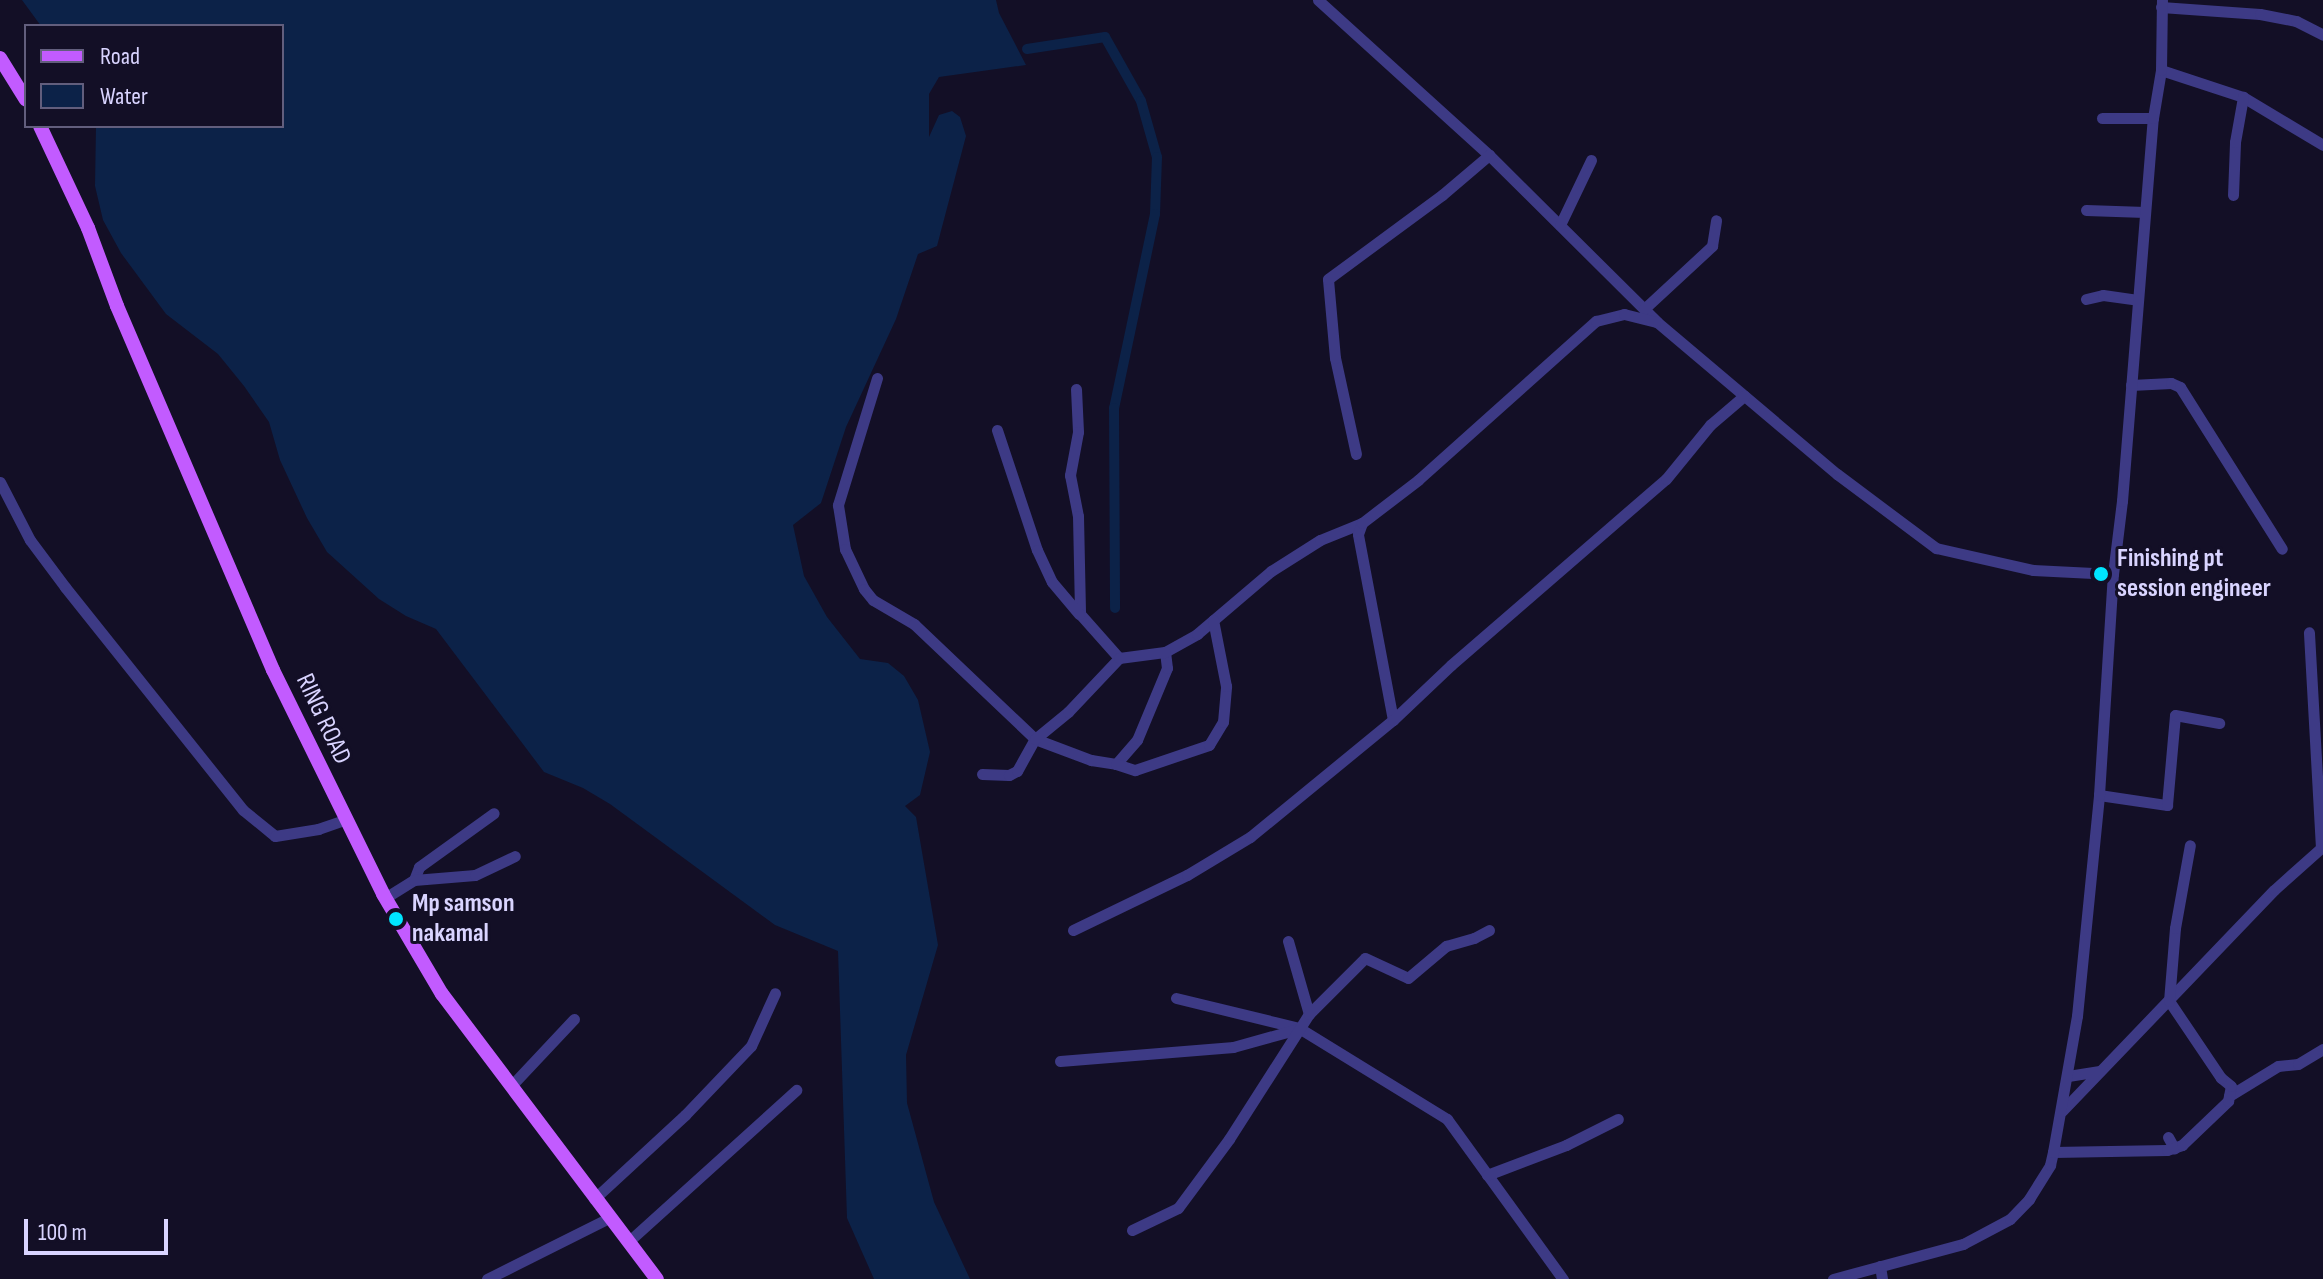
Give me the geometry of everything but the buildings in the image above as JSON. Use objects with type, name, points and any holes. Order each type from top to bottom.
[{"type":"main road","points":[[0,58],[24,97]]},
{"type":"main road","name":"RING ROAD","points":[[41,128],[88,228],[117,306],[267,656],[344,820],[385,898],[432,978],[594,1199],[657,1279]]},
{"type":"street","points":[[1318,0],[1489,155],[1657,322],[1837,474],[1936,548],[2033,570],[2113,574]]},
{"type":"street","points":[[1833,1279],[1881,1273],[1963,1244],[2010,1219],[2035,1189],[2053,1152],[2068,1076],[2099,795],[2113,574],[2153,118],[2161,70],[2161,4],[2260,14],[2296,21],[2323,35]]},
{"type":"street","points":[[2161,70],[2243,97],[2323,145]]},
{"type":"street","points":[[2233,195],[2235,142],[2243,97]]},
{"type":"street","points":[[2102,118],[2153,118]]},
{"type":"street","points":[[1356,454],[1335,358],[1328,279],[1442,195],[1489,155]]},
{"type":"street","points":[[1560,225],[1591,160]]},
{"type":"street","points":[[2086,210],[2145,212]]},
{"type":"street","points":[[1644,309],[1712,246],[1716,220]]},
{"type":"street","points":[[2086,299],[2103,295],[2138,300]]},
{"type":"street","points":[[982,774],[1017,771],[1035,739],[1068,712],[1119,658],[1165,652],[1213,620],[1271,571],[1320,540],[1362,523],[1418,480],[1596,321],[1624,314],[1657,322]]},
{"type":"street","points":[[877,378],[838,505],[845,549],[873,600],[914,624],[1035,739],[1091,760],[1135,770],[1209,745],[1223,722],[1226,686],[1213,620]]},
{"type":"street","points":[[2131,385],[2171,383],[2180,387],[2282,549]]},
{"type":"street","points":[[1076,389],[1078,432],[1070,475],[1078,516],[1080,614]]},
{"type":"street","points":[[1073,930],[1187,875],[1250,837],[1393,720],[1451,665],[1666,479],[1710,425],[1744,396]]},
{"type":"street","points":[[997,430],[1037,550],[1052,582],[1119,658]]},
{"type":"street","points":[[0,482],[30,540],[243,810],[275,836],[318,829],[344,820]]},
{"type":"street","points":[[1362,523],[1358,534],[1393,720]]},
{"type":"street","points":[[2061,1111],[2274,890],[2322,856],[2309,632]]},
{"type":"street","points":[[1116,764],[1137,740],[1159,692],[1167,668],[1165,652]]},
{"type":"street","points":[[2099,795],[2167,805],[2175,715],[2219,723]]},
{"type":"street","points":[[414,880],[419,867],[494,813]]},
{"type":"street","points":[[2053,1152],[2154,1153],[2171,1142],[2203,1129],[2228,1101],[2231,1086],[2221,1078],[2169,1001],[2175,928],[2190,845]]},
{"type":"street","points":[[385,898],[414,880],[475,875],[506,864],[515,856]]},
{"type":"street","points":[[1132,1230],[1178,1208],[1229,1139],[1309,1014],[1365,958],[1408,978],[1446,946],[1489,930]]},
{"type":"street","points":[[1288,941],[1309,1014]]},
{"type":"street","points":[[594,1199],[685,1115],[751,1046],[775,993]]},
{"type":"street","points":[[1176,998],[1299,1028],[1447,1119],[1563,1279]]},
{"type":"street","points":[[511,1086],[574,1019]]},
{"type":"street","points":[[1060,1061],[1233,1047],[1299,1028]]},
{"type":"street","points":[[2229,1096],[2278,1066],[2298,1064],[2323,1049]]},
{"type":"street","points":[[2068,1076],[2100,1071]]},
{"type":"street","points":[[628,1242],[796,1090]]},
{"type":"street","points":[[1487,1175],[1566,1145],[1618,1119]]},
{"type":"street","points":[[487,1279],[609,1218]]},
{"type":"water","points":[[22,0],[996,0],[999,13],[1026,65],[939,77],[929,94],[929,137],[939,115],[952,111],[960,117],[966,136],[937,246],[918,254],[896,319],[846,427],[821,503],[793,525],[804,576],[827,617],[860,659],[888,663],[904,676],[918,700],[930,752],[920,795],[905,806],[916,817],[938,945],[906,1055],[907,1103],[934,1202],[970,1279],[874,1279],[847,1218],[838,951],[775,925],[610,804],[583,788],[544,772],[436,629],[406,616],[379,599],[327,552],[280,460],[269,422],[218,354],[166,314],[121,253],[103,220],[95,186],[96,128],[284,128],[284,24],[40,24]]},
{"type":"waterway","points":[[1027,49],[1105,37],[1141,101],[1157,157],[1155,214],[1114,408],[1115,608]]},
{"type":"place","name":"Finishing pt session engineer","points":[[2101,574]]},
{"type":"place","name":"Mp samson nakamal","points":[[396,919]]}]
